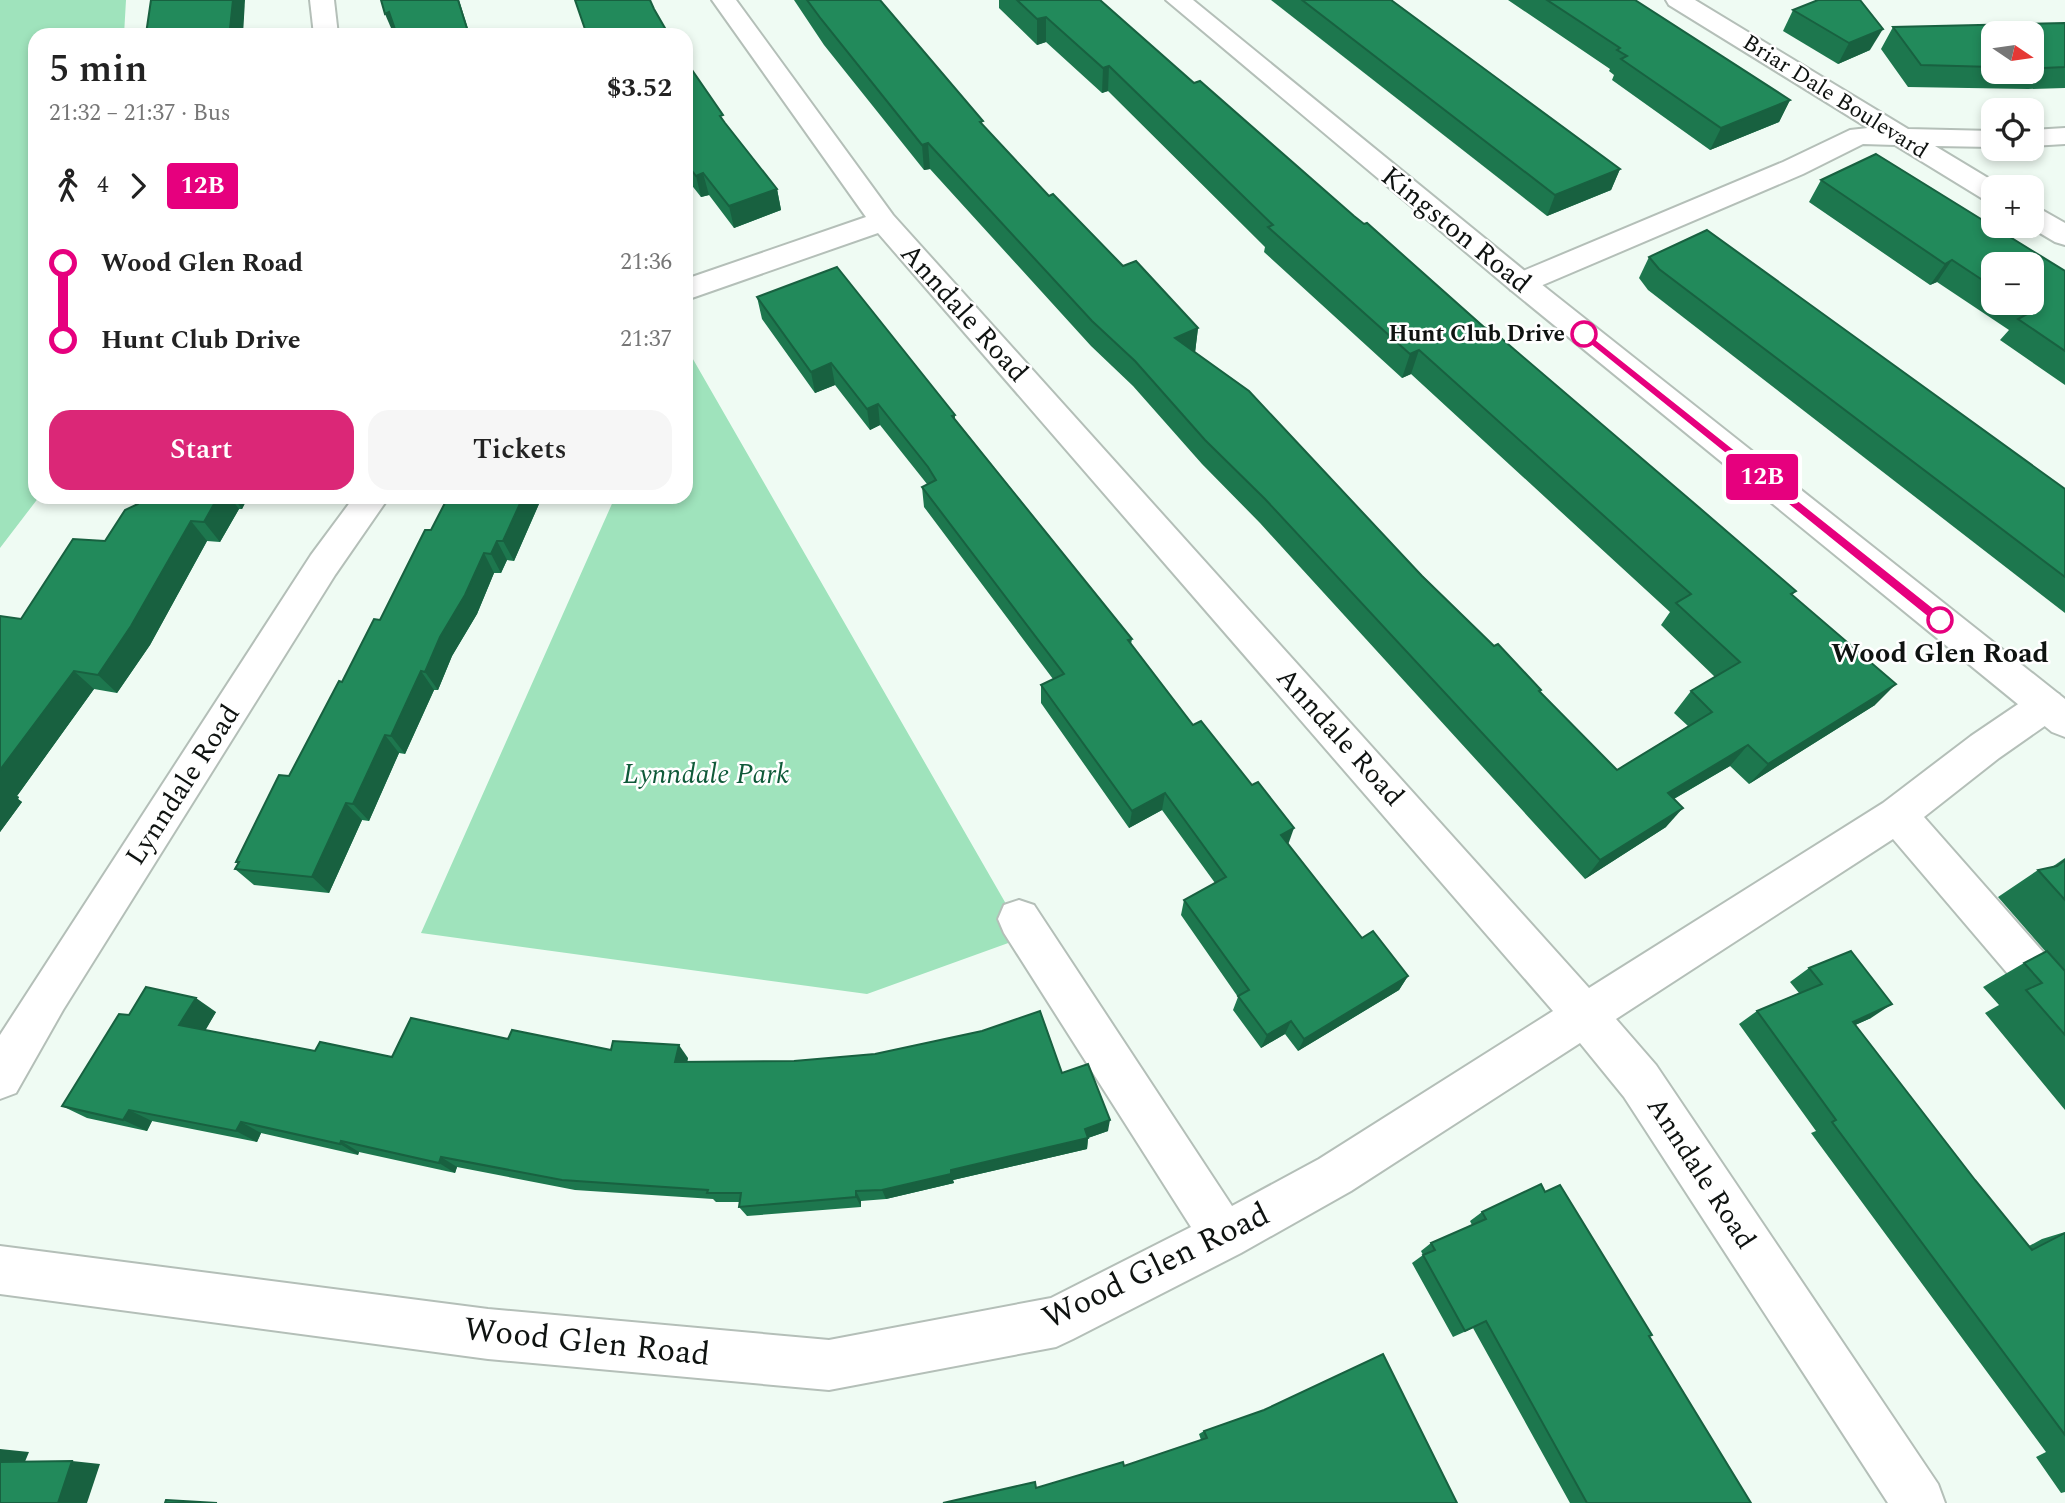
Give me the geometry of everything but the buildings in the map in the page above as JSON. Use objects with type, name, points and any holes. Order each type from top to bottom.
[{"type":"street","points":[[322,0],[326,28]]},
{"type":"street","name":"Anndale Road","points":[[724,0],[883,221],[1584,1014],[1640,1081],[1919,1503]]},
{"type":"street","name":"Kingston Road","points":[[1178,0],[1521,284],[2055,713]]},
{"type":"street","name":"Briar Dale Boulevard","points":[[1678,0],[1981,186]]},
{"type":"street","points":[[1521,284],[1793,168],[1859,136],[1981,139]]},
{"type":"street","points":[[2044,137],[2065,136]]},
{"type":"street","points":[[693,287],[883,221]]},
{"type":"street","points":[[2044,223],[2065,236]]},
{"type":"street","name":"Lynndale Road","points":[[0,1077],[55,984],[323,565],[367,504]]},
{"type":"street","name":"Wood Glen Road","points":[[0,1270],[488,1334],[829,1365],[1056,1322],[1224,1236],[1335,1175],[1897,815],[1984,747],[2055,713]]},
{"type":"street","points":[[1897,815],[2052,994]]},
{"type":"street","points":[[1019,919],[1224,1236]]},
{"type":"green space","points":[[0,0],[126,0],[124,28],[28,28],[28,504],[34,504],[0,548]]},
{"type":"green space","name":"Lynndale Park","points":[[693,359],[1025,937],[867,994],[421,933],[612,504],[693,504]]},
{"type":"bus line","name":"12B","points":[[1584,334],[1940,620]]},
{"type":"place","name":"Hunt Club Drive","points":[[1584,334]]},
{"type":"place","name":"Wood Glen Road","points":[[1940,620]]}]
